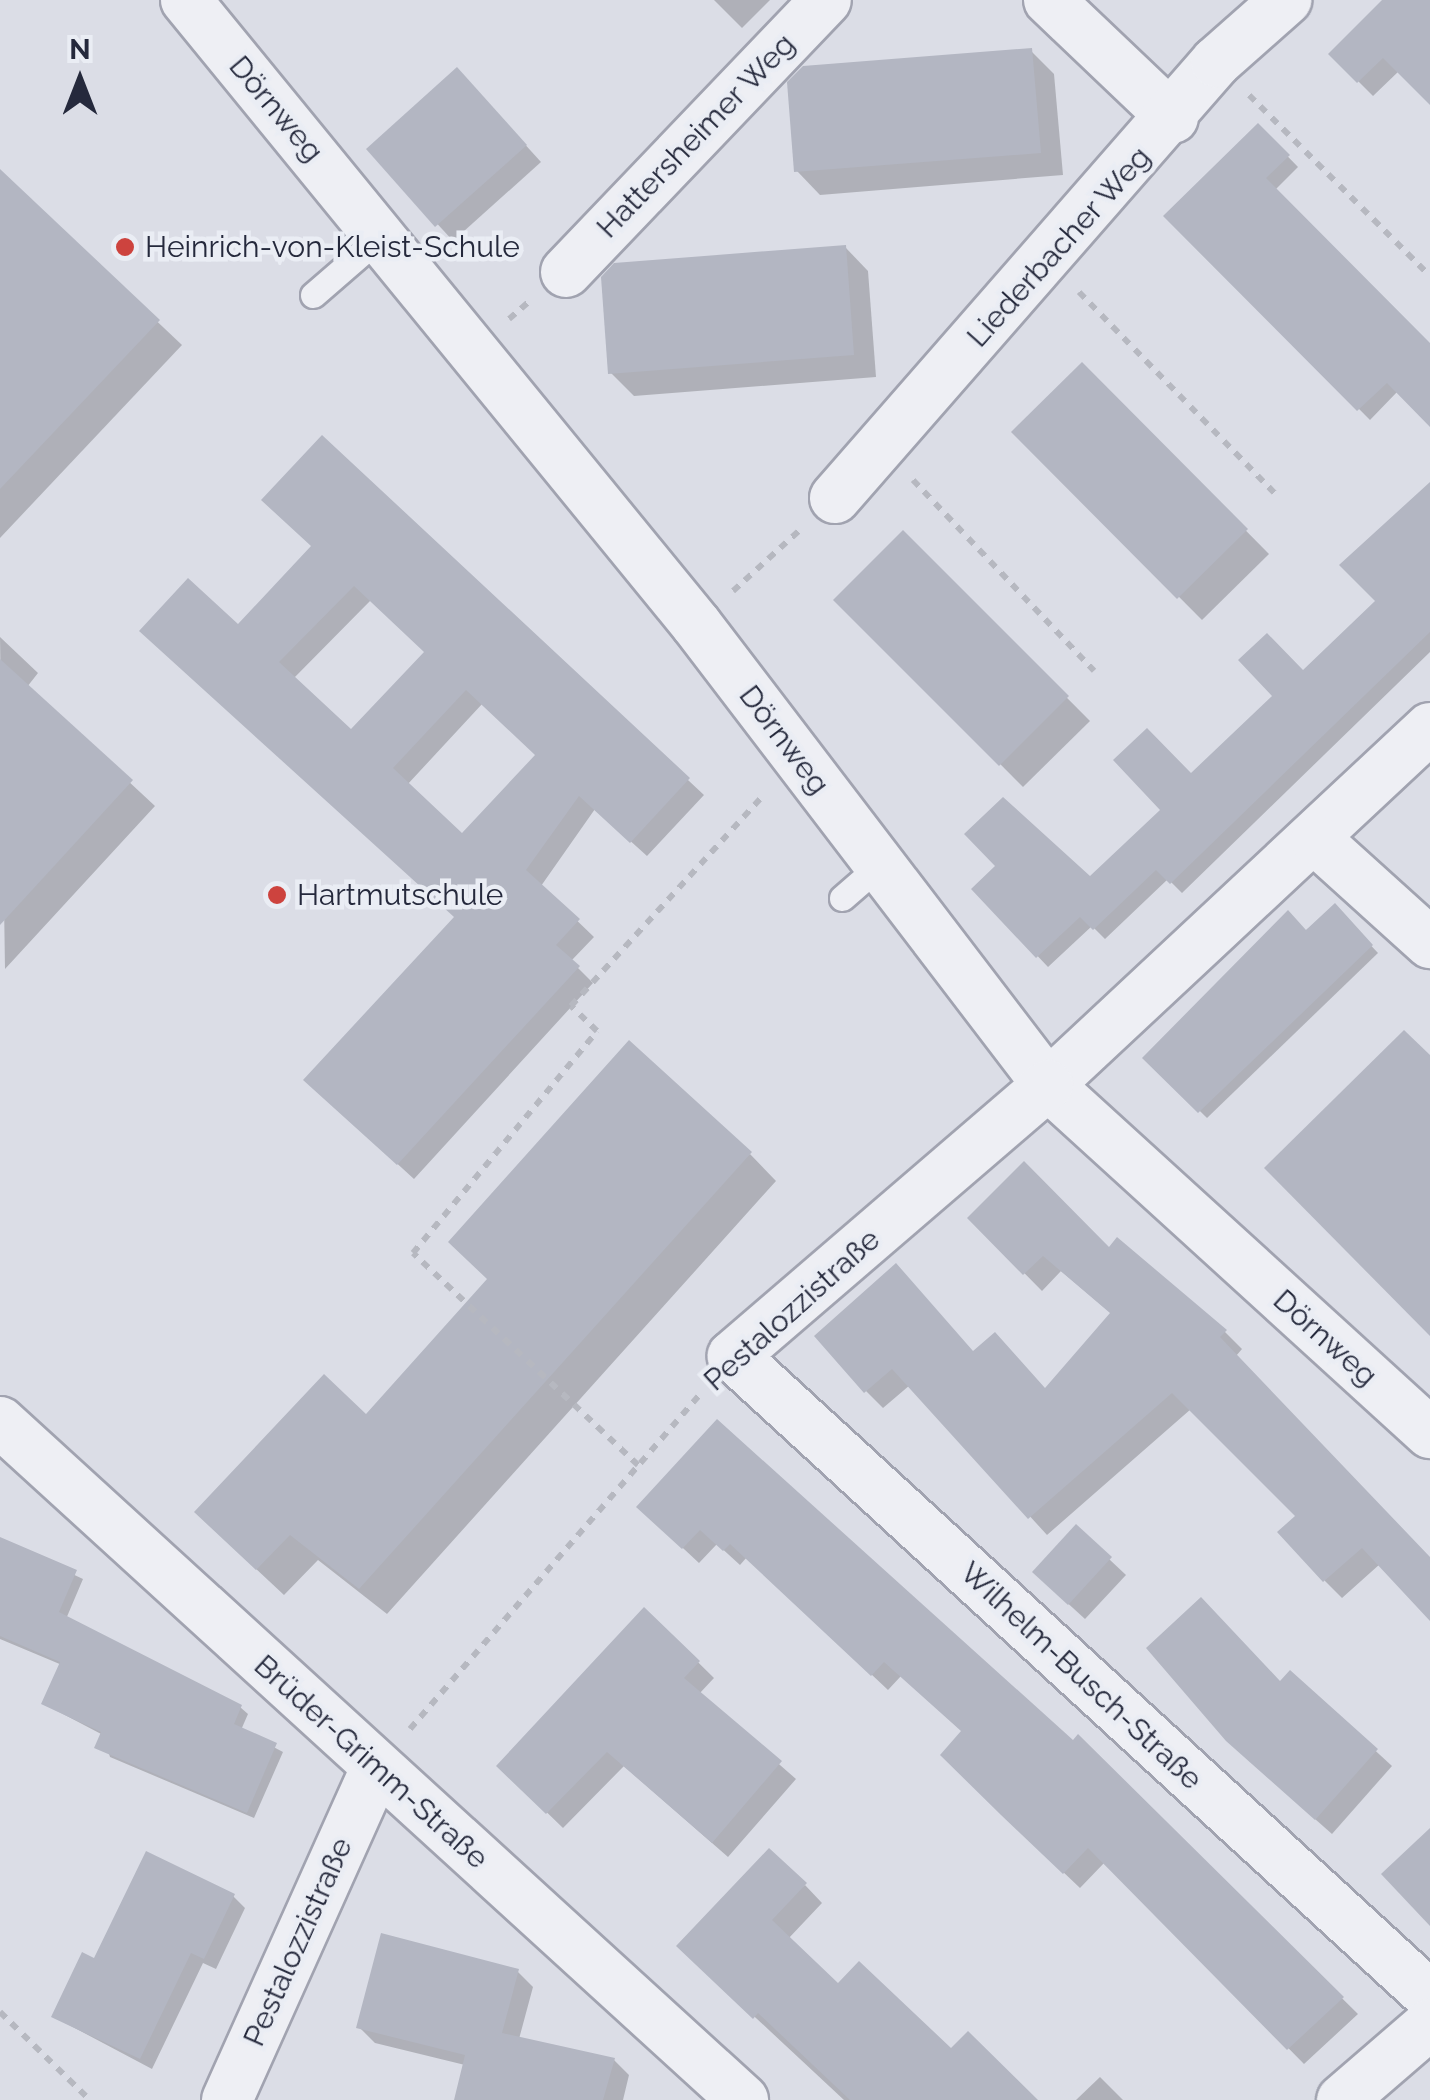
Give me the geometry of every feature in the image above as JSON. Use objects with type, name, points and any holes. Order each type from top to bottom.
[{"type":"street","name":"Dörnweg","points":[[186,0],[696,624],[1048,1085],[1430,1434]]},
{"type":"street","name":"Hattersheimer Weg","points":[[566,272],[826,0]]},
{"type":"street","points":[[1049,0],[1173,118]]},
{"type":"street","name":"Liederbacher Weg","points":[[835,498],[1173,118],[1216,62],[1286,0]]},
{"type":"street","name":"Pestalozzistraße","points":[[732,1356],[1048,1085],[1316,840],[1430,728]]},
{"type":"street","points":[[1316,840],[1430,943]]},
{"type":"street","name":"Wilhelm-Busch-Straße","points":[[732,1356],[1430,1996]]},
{"type":"street","name":"Brüder-Grimm-Straße","points":[[0,1422],[743,2100]]},
{"type":"street","name":"Pestalozzistraße","points":[[227,2100],[377,1767]]},
{"type":"street","points":[[1342,2100],[1430,2024]]},
{"type":"lane","points":[[313,295],[381,236]]},
{"type":"lane","points":[[842,898],[880,865]]},
{"type":"path","points":[[1216,62],[1430,276]]},
{"type":"path","points":[[1047,259],[1279,498]]},
{"type":"path","points":[[473,348],[566,272]]},
{"type":"path","points":[[881,447],[1094,671]]},
{"type":"path","points":[[696,624],[835,498]]},
{"type":"path","points":[[638,1465],[412,1253],[597,1031],[572,1006],[798,758]]},
{"type":"path","name":"Pestalozzistraße","points":[[377,1767],[732,1356]]},
{"type":"path","points":[[0,2012],[90,2100]]},
{"type":"building","points":[[1382,0],[1430,0],[1430,105],[1383,58],[1357,83],[1328,54]]},
{"type":"building","points":[[1032,48],[1041,153],[794,172],[787,82],[803,66]]},
{"type":"building","points":[[457,67],[527,145],[435,227],[366,149]]},
{"type":"building","points":[[1258,123],[1290,155],[1266,178],[1430,343],[1430,427],[1387,383],[1357,411],[1163,216]]},
{"type":"building","points":[[0,169],[160,320],[0,489]]},
{"type":"building","points":[[846,245],[854,355],[608,374],[601,277],[614,263]]},
{"type":"building","points":[[1082,362],[1248,529],[1177,599],[1011,432]]},
{"type":"building","points":[[322,435],[690,778],[630,843],[579,796],[526,870],[580,919],[556,945],[580,966],[397,1165],[303,1080],[454,917],[139,631],[188,578],[238,624],[311,546],[261,500]],"holes":[[[354,586],[424,652],[351,729],[279,662]],[[466,690],[535,755],[462,833],[393,768]]]},
{"type":"building","points":[[1430,482],[1430,632],[1170,884],[1156,870],[1093,930],[1080,917],[1036,958],[971,889],[995,866],[964,834],[1003,797],[1090,876],[1160,810],[1113,760],[1147,728],[1191,773],[1272,696],[1238,660],[1267,633],[1303,670],[1375,601],[1339,565]]},
{"type":"building","points":[[903,530],[1069,696],[999,766],[833,600]]},
{"type":"building","points":[[0,659],[133,780],[0,925]]},
{"type":"building","points":[[1335,903],[1373,945],[1198,1113],[1142,1058],[1288,910],[1306,930]]},
{"type":"building","points":[[1404,1030],[1430,1055],[1430,1336],[1264,1168]]},
{"type":"building","points":[[629,1040],[752,1152],[359,1589],[290,1535],[256,1570],[194,1512],[324,1374],[366,1414],[487,1279],[448,1242]]},
{"type":"building","points":[[1024,1161],[1109,1247],[1117,1237],[1227,1330],[1220,1337],[1430,1557],[1430,1621],[1362,1548],[1323,1582],[1277,1532],[1295,1516],[1172,1393],[1028,1519],[892,1369],[864,1393],[814,1336],[896,1263],[973,1351],[995,1332],[1045,1388],[1110,1313],[1043,1256],[1023,1275],[967,1218]]},
{"type":"building","points":[[717,1419],[1073,1740],[1078,1734],[1344,1997],[1287,2050],[1088,1848],[1063,1874],[1001,1815],[940,1755],[961,1731],[884,1662],[871,1676],[730,1544],[723,1551],[700,1530],[682,1549],[636,1507]]},
{"type":"building","points":[[1076,1524],[1112,1557],[1068,1605],[1032,1572]]},
{"type":"building","points":[[0,1537],[77,1570],[59,1612],[242,1705],[234,1724],[277,1743],[247,1813],[94,1748],[101,1732],[41,1704],[60,1662],[0,1636]]},
{"type":"building","points":[[1201,1597],[1280,1681],[1290,1670],[1378,1749],[1315,1820],[1226,1741],[1146,1648]]},
{"type":"building","points":[[644,1607],[700,1661],[684,1678],[782,1761],[712,1843],[607,1752],[546,1814],[496,1766]]},
{"type":"building","points":[[1430,1828],[1430,1926],[1381,1874]]},
{"type":"building","points":[[769,1848],[807,1883],[772,1920],[838,1983],[859,1961],[951,2048],[968,2031],[1038,2100],[850,2100],[758,2013],[753,2019],[676,1946]]},
{"type":"building","points":[[146,1851],[235,1894],[204,1959],[191,1953],[140,2059],[51,2017],[82,1952],[94,1958]]},
{"type":"building","points":[[381,1933],[519,1969],[502,2033],[615,2058],[603,2100],[454,2100],[465,2055],[356,2028]]},
{"type":"place","name":"Heinrich-von-Kleist-Schule","points":[[125,247]]},
{"type":"place","name":"Hartmutschule","points":[[277,895]]}]
